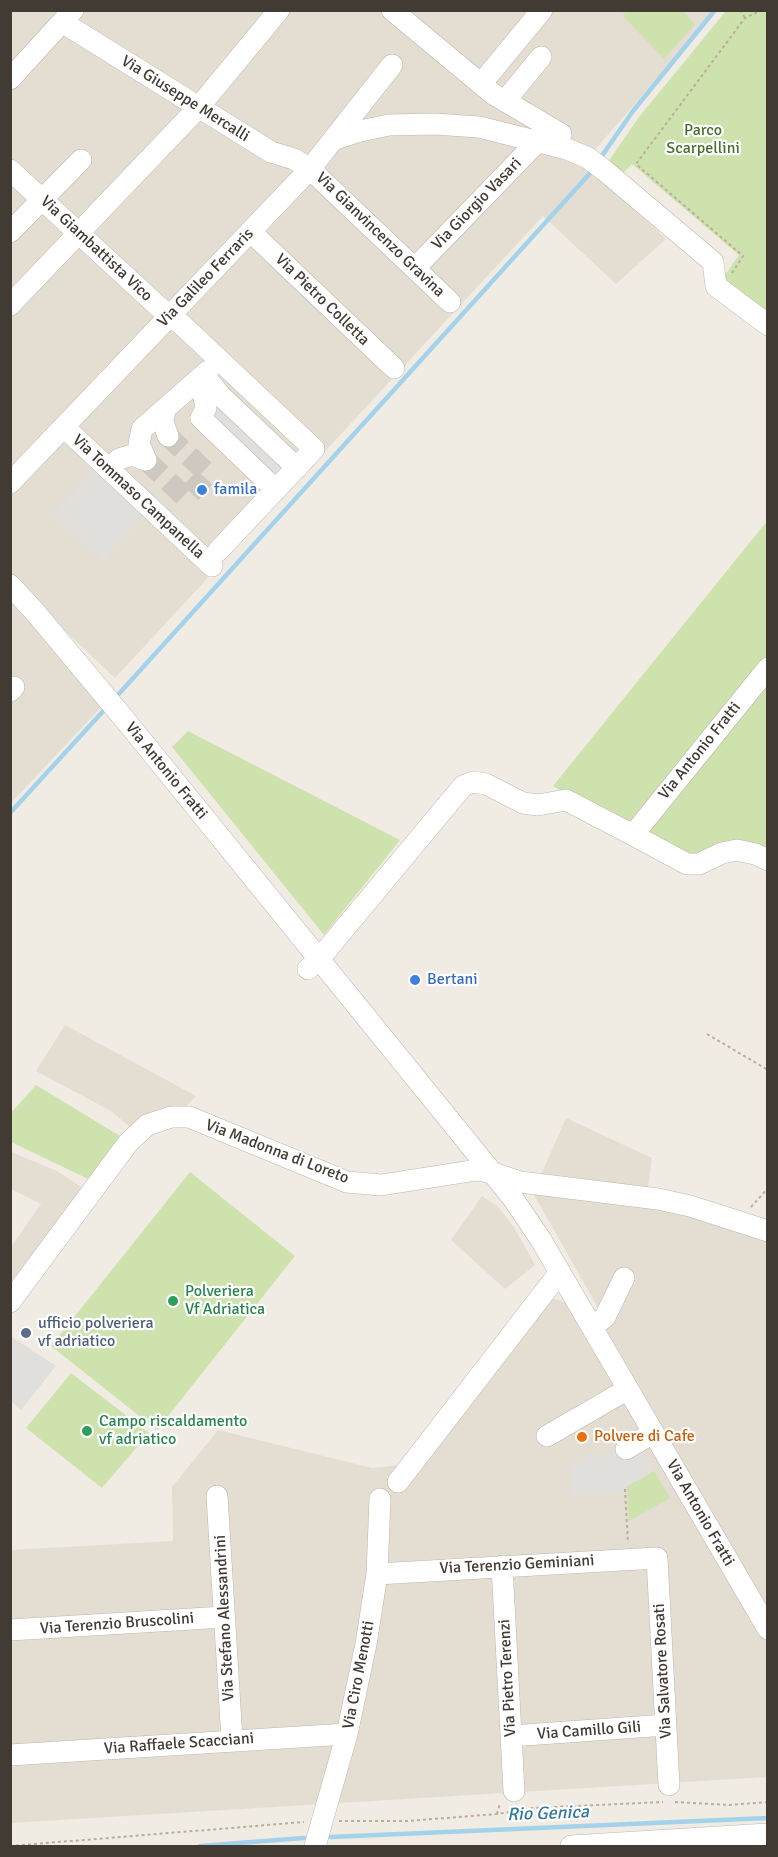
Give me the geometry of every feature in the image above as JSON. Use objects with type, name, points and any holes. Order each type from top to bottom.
[{"type":"street","points":[[10,305],[198,108],[279,10]]},
{"type":"street","points":[[392,10],[481,84],[561,134]]},
{"type":"street","points":[[481,84],[542,10]]},
{"type":"street","points":[[10,79],[68,16]]},
{"type":"street","name":"Via Giuseppe Mercalli","points":[[68,16],[198,108],[271,152],[294,159],[310,169]]},
{"type":"street","points":[[505,100],[541,57]]},
{"type":"street","name":"Via Galileo Ferraris","points":[[10,483],[310,169],[392,65]]},
{"type":"street","points":[[334,140],[360,131],[389,125],[434,124],[479,127],[567,149],[596,164],[713,262],[716,286],[768,325]]},
{"type":"street","name":"Via Giorgio Vasari","points":[[415,268],[538,141]]},
{"type":"street","points":[[10,232],[81,160]]},
{"type":"street","name":"Via Gianvincenzo Gravina","points":[[310,169],[450,302]]},
{"type":"street","name":"Via Giambattista Vico","points":[[10,170],[171,316],[211,367],[314,449],[297,468]]},
{"type":"street","name":"Via Pietro Colletta","points":[[251,231],[394,368]]},
{"type":"street","points":[[109,470],[119,459],[132,455],[146,460],[139,444],[142,429],[211,367]]},
{"type":"street","points":[[211,367],[220,395],[297,468],[276,489],[201,418],[206,408],[202,386],[211,367]]},
{"type":"street","points":[[165,410],[163,422],[168,436]]},
{"type":"street","name":"Via Tommaso Campanella","points":[[64,428],[109,470],[215,559],[276,489]]},
{"type":"street","name":"Via Antonio Fratti","points":[[10,585],[120,714],[314,963],[493,1173],[533,1227],[768,1629]]},
{"type":"street","name":"Via Antonio Fratti","points":[[633,835],[768,668]]},
{"type":"street","points":[[314,963],[463,786],[473,782],[486,784],[523,803],[538,805],[566,800],[687,864],[699,864],[722,853],[738,850],[768,860]]},
{"type":"street","name":"Via Madonna di Loreto","points":[[10,1302],[128,1143],[147,1125],[171,1117],[189,1117],[347,1182],[381,1185],[477,1170],[520,1182],[658,1199],[739,1220],[768,1231]]},
{"type":"street","points":[[398,1482],[560,1272]]},
{"type":"street","points":[[592,1328],[605,1317],[624,1278]]},
{"type":"street","points":[[547,1436],[628,1389]]},
{"type":"street","points":[[626,1449],[653,1433]]},
{"type":"street","name":"Via Stefano Alessandrini","points":[[218,1496],[232,1740]]},
{"type":"street","name":"Via Ciro Menotti","points":[[315,1846],[347,1734],[366,1644],[377,1574],[380,1499]]},
{"type":"street","name":"Via Terenzio Geminiani","points":[[377,1574],[657,1558]]},
{"type":"street","name":"Via Salvatore Rosati","points":[[657,1558],[669,1785]]},
{"type":"street","name":"Via Pietro Terenzi","points":[[502,1566],[514,1791]]},
{"type":"street","name":"Via Terenzio Bruscolini","points":[[10,1630],[224,1617]]},
{"type":"street","name":"Via Camillo Gili","points":[[511,1736],[666,1725]]},
{"type":"street","name":"Via Raffaele Scacciani","points":[[10,1755],[347,1734]]},
{"type":"street","points":[[571,1846],[768,1834]]},
{"type":"street","points":[[737,1846],[768,1844]]},
{"type":"path","points":[[620,10],[623,13],[625,10]]},
{"type":"path","points":[[740,10],[745,18]]},
{"type":"path","points":[[722,290],[743,256],[636,164],[745,18],[762,10]]},
{"type":"path","points":[[707,1034],[768,1070]]},
{"type":"path","points":[[739,1220],[768,1188]]},
{"type":"path","points":[[625,1489],[629,1559]]},
{"type":"path","points":[[332,1821],[407,1821],[497,1814],[533,1808],[670,1802],[729,1806],[768,1802]]},
{"type":"path","points":[[10,1846],[312,1821]]},
{"type":"shaded area","points":[[10,11],[716,11],[584,162],[666,239],[616,284],[543,216],[115,678],[11,580]]},
{"type":"shaded area","points":[[215,398],[287,467],[274,480],[206,414]]},
{"type":"shaded area","points":[[97,467],[146,514],[103,560],[53,514]]},
{"type":"shaded area","points":[[10,598],[105,703],[11,803],[10,803]]},
{"type":"shaded area","points":[[65,1025],[196,1096],[183,1110],[131,1128],[111,1111],[36,1071]]},
{"type":"shaded area","points":[[566,1118],[652,1158],[646,1204],[767,1239],[767,1777],[11,1823],[11,1550],[173,1541],[172,1487],[218,1430],[372,1468],[420,1463],[544,1302],[554,1299],[601,1313],[533,1193]]},
{"type":"shaded area","points":[[11,1152],[57,1171],[89,1192],[11,1295],[11,1247],[41,1204],[11,1189]]},
{"type":"shaded area","points":[[482,1196],[498,1207],[514,1227],[535,1265],[505,1289],[451,1240]]},
{"type":"shaded area","points":[[12,1337],[56,1366],[21,1410],[11,1401]]},
{"type":"shaded area","points":[[630,1428],[654,1471],[627,1486],[623,1491],[571,1495],[570,1472],[573,1465],[595,1453],[599,1458],[614,1450],[609,1440]]},
{"type":"green space","points":[[628,11],[683,11],[695,24],[664,59],[623,16]]},
{"type":"green space","name":"Parco Scarpellini","points":[[726,11],[767,11],[767,319],[720,282],[739,255],[632,164],[622,174],[608,162],[639,117]]},
{"type":"green space","points":[[767,521],[767,659],[638,821],[618,824],[553,786]]},
{"type":"green space","points":[[767,676],[767,854],[690,860],[640,835]]},
{"type":"green space","points":[[188,731],[400,840],[324,935],[172,747]]},
{"type":"green space","points":[[36,1085],[120,1136],[88,1179],[11,1142],[11,1113]]},
{"type":"green space","name":"Polveriera Vf Adriatica","points":[[190,1172],[295,1256],[157,1430],[51,1346]]},
{"type":"green space","name":"Campo riscaldamento vf adriatico","points":[[71,1373],[149,1433],[102,1488],[26,1428]]},
{"type":"green space","points":[[654,1471],[670,1498],[629,1521],[627,1486]]},
{"type":"waterway","points":[[599,160],[633,111],[715,10]]},
{"type":"waterway","points":[[116,697],[593,170]]},
{"type":"waterway","points":[[10,813],[106,708]]},
{"type":"waterway","name":"Rio Genica","points":[[331,1837],[768,1818]]},
{"type":"waterway","name":"Rio Genica","points":[[200,1846],[304,1838]]},
{"type":"tunnel","points":[[146,460],[186,498],[208,474],[168,436]]},
{"type":"place","name":"famila","points":[[202,490]]},
{"type":"place","name":"Bertani","points":[[415,980]]},
{"type":"place","name":"Polveriera Vf Adriatica","points":[[173,1301]]},
{"type":"place","name":"ufficio polveriera vf adriatico","points":[[26,1333]]},
{"type":"place","name":"Campo riscaldamento vf adriatico","points":[[87,1431]]},
{"type":"place","name":"Polvere di Cafe","points":[[582,1437]]}]
